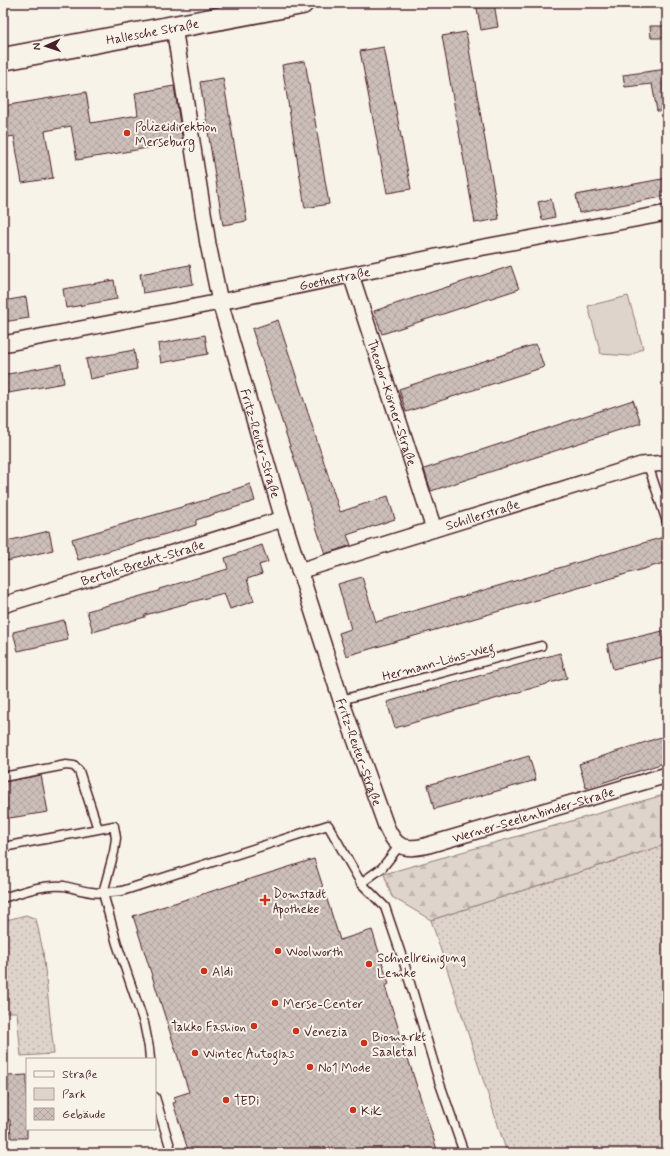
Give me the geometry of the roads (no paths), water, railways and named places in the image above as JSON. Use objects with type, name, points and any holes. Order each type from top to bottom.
[{"type":"main road","name":"Hallesche Straße","points":[[3,59],[174,27],[278,5],[302,3]]},
{"type":"street","name":"Fritz-Reuter-Straße","points":[[174,27],[208,244],[220,302],[283,519],[341,700],[386,826],[393,840],[400,845]]},
{"type":"street","name":"Goethestraße","points":[[3,344],[220,302],[485,246],[667,213]]},
{"type":"street","name":"Theodor-Körner-Straße","points":[[351,275],[434,529]]},
{"type":"street","name":"Schillerstraße","points":[[299,571],[641,465],[667,463]]},
{"type":"street","name":"Bertolt-Brecht-Straße","points":[[3,605],[283,519]]},
{"type":"street","name":"Werner-Seelenbinder-Straße","points":[[400,845],[413,849],[425,846],[667,775]]},
{"type":"lane","points":[[648,465],[667,522]]},
{"type":"lane","name":"Hermann-Löns-Weg","points":[[341,700],[541,646]]},
{"type":"lane","points":[[3,777],[66,765],[74,766],[79,771],[98,829]]},
{"type":"lane","points":[[3,898],[48,886],[64,886],[92,893],[103,894],[122,891],[328,825],[361,883],[384,907],[407,973],[438,1081],[464,1153]]},
{"type":"lane","points":[[3,847],[114,826],[116,838],[114,852],[103,894],[117,944],[144,1023],[150,1058]]},
{"type":"lane","points":[[361,883],[382,868],[400,845]]},
{"type":"lane","points":[[156,1100],[172,1153]]},
{"type":"place","name":"Polizeidirektion Merseburg","points":[[127,133]]},
{"type":"place","name":"Domstadt Apotheke","points":[[265,900]]},
{"type":"place","name":"Woolworth","points":[[278,951]]},
{"type":"place","name":"Schnellreinigung Lemke","points":[[369,964]]},
{"type":"place","name":"Aldi","points":[[204,971]]},
{"type":"place","name":"Merse-Center","points":[[275,1003]]},
{"type":"place","name":"Takko Fashion","points":[[254,1026]]},
{"type":"place","name":"Venezia","points":[[296,1031]]},
{"type":"place","name":"Biomarkt Saaletal","points":[[364,1043]]},
{"type":"place","name":"Wintec Autoglas","points":[[195,1053]]},
{"type":"place","name":"No1 Mode","points":[[310,1067]]},
{"type":"place","name":"TEDi","points":[[226,1100]]},
{"type":"place","name":"KiK","points":[[353,1110]]}]
